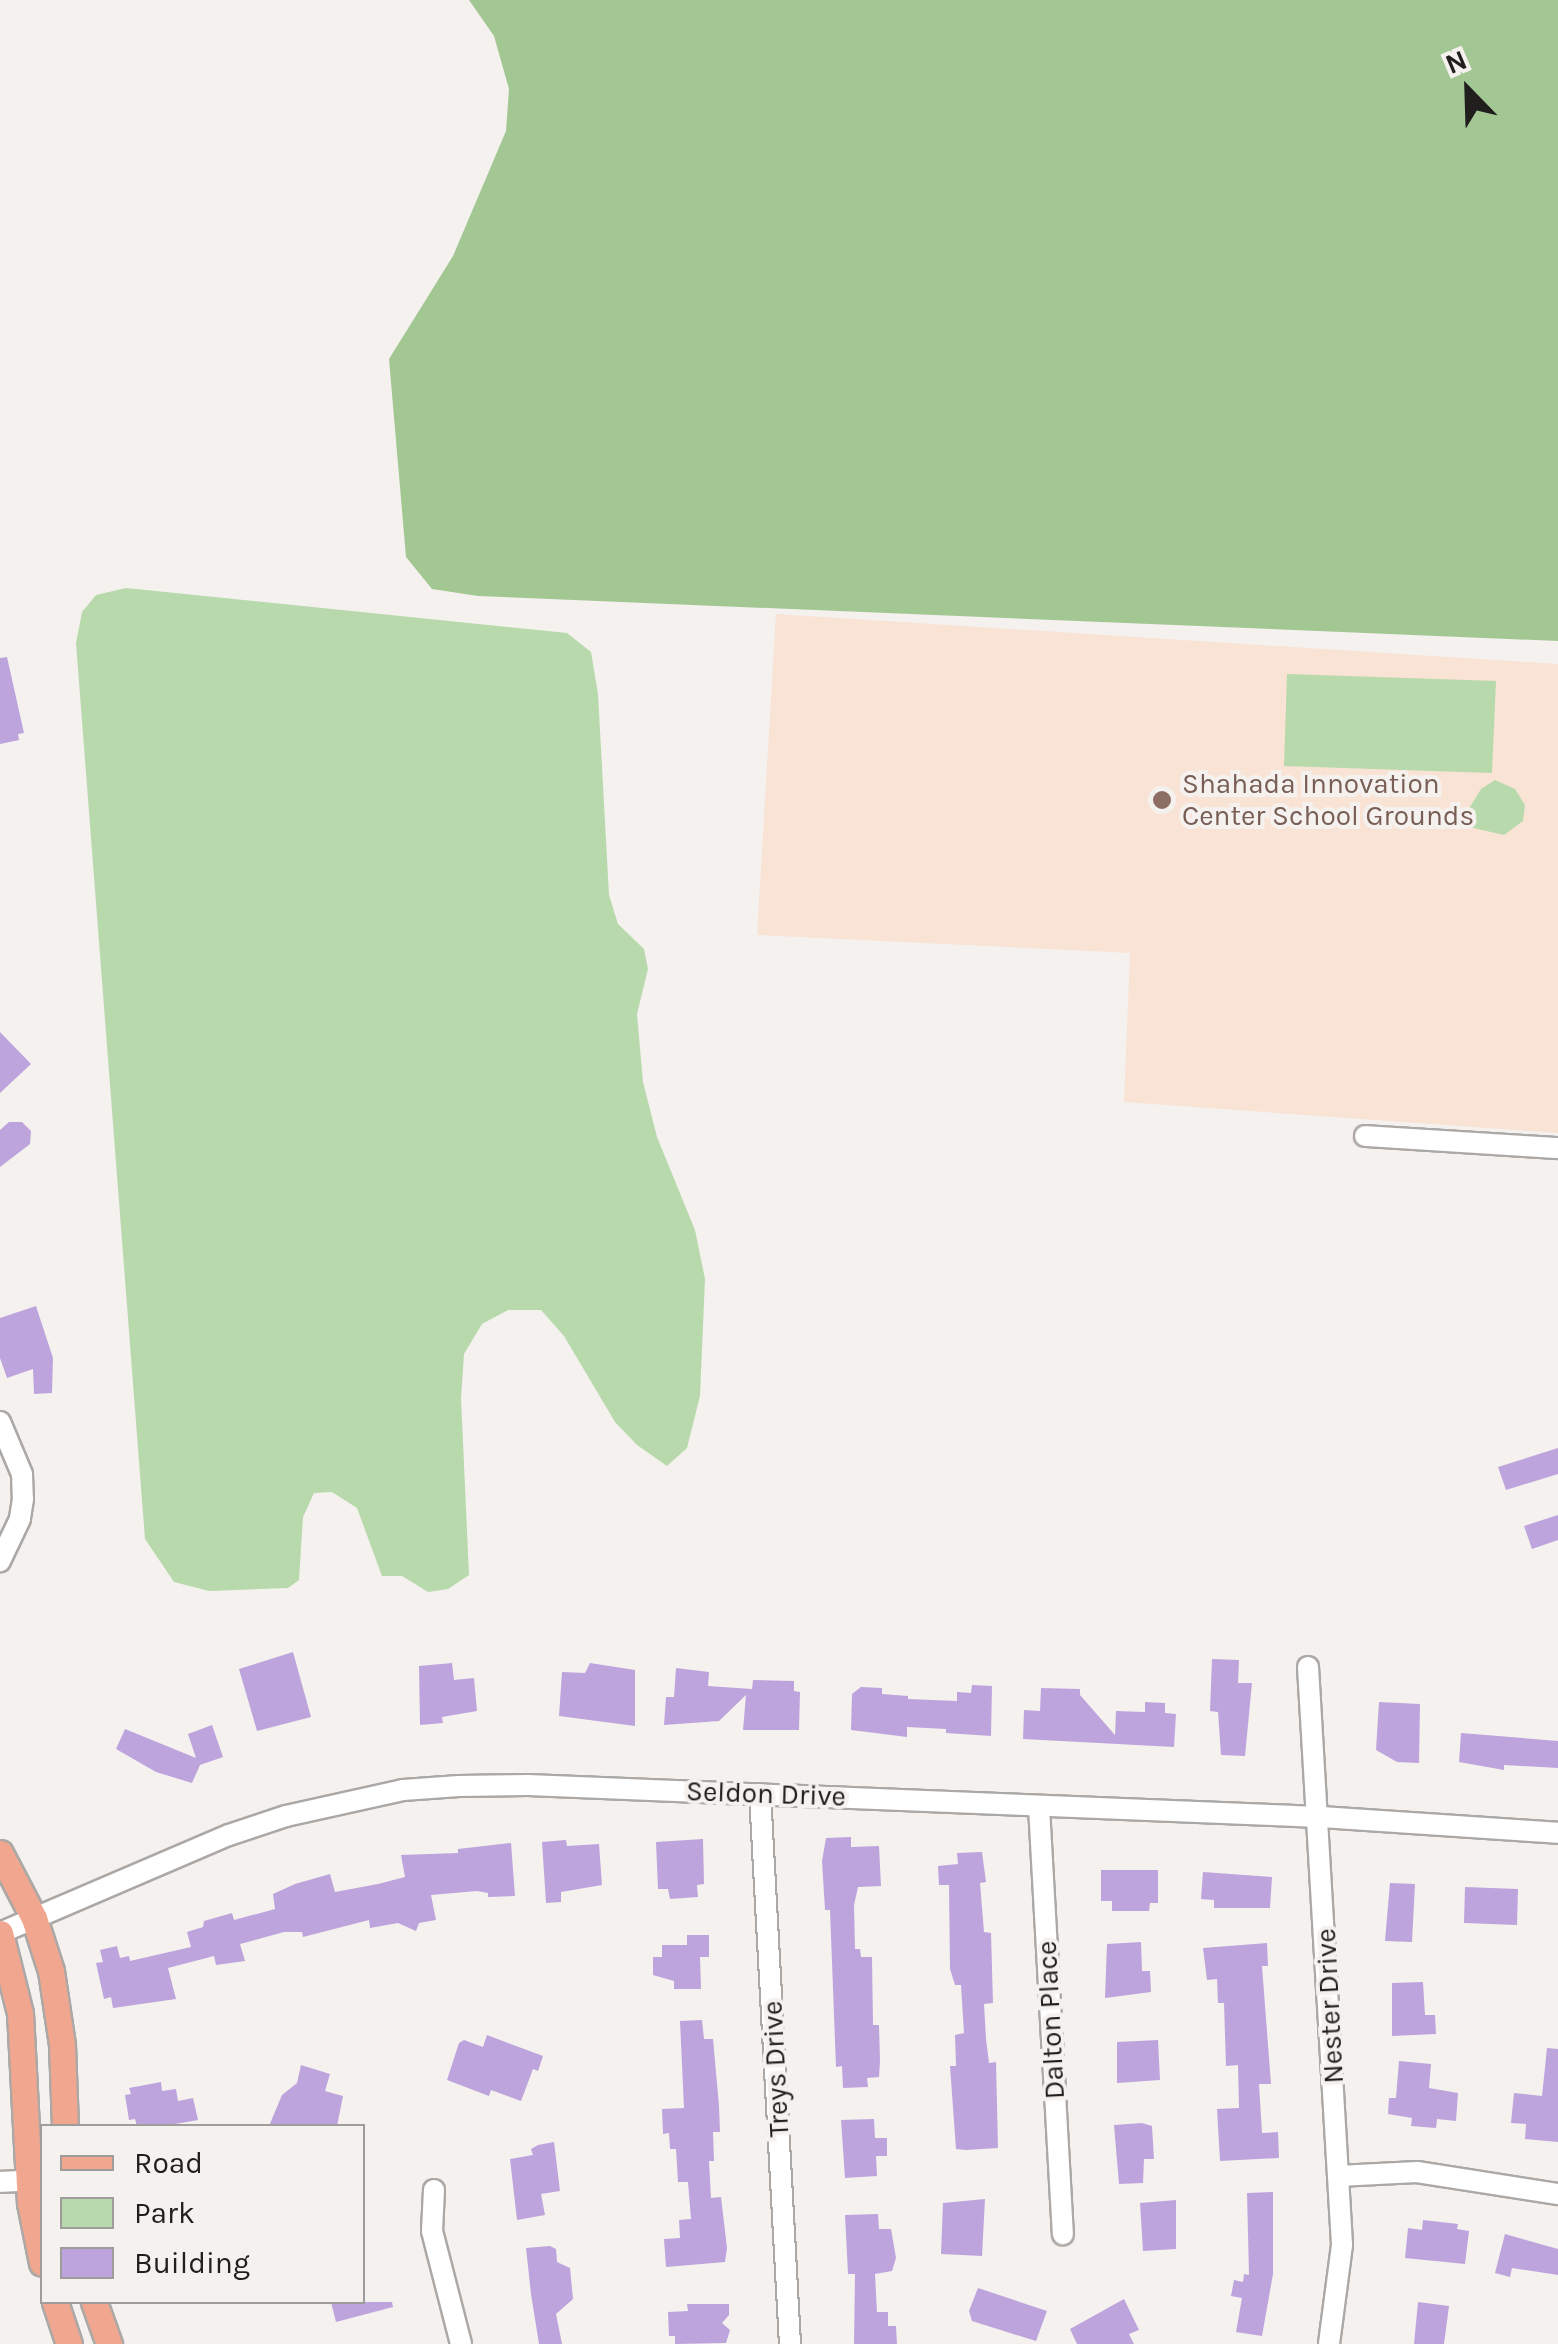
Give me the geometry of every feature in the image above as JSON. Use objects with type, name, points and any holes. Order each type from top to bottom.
[{"type":"main road","points":[[0,1853],[34,1918],[51,1971],[60,2024],[65,2124]]},
{"type":"main road","points":[[0,1933],[20,2013],[40,2236]]},
{"type":"main road","points":[[55,2304],[68,2344]]},
{"type":"main road","points":[[95,2304],[110,2344]]},
{"type":"street","points":[[1365,1136],[1558,1148]]},
{"type":"street","points":[[0,1422],[22,1474],[24,1499],[20,1520],[0,1561]]},
{"type":"street","name":"Nester Drive","points":[[1308,1667],[1320,1817],[1342,2245],[1329,2344]]},
{"type":"street","name":"Seldon Drive","points":[[0,1933],[230,1835],[351,1800],[404,1790],[528,1785],[1320,1817],[1558,1833]]},
{"type":"street","name":"Treys Drive","points":[[760,1794],[790,2344]]},
{"type":"street","name":"Dalton Place","points":[[1040,1807],[1064,2234]]},
{"type":"street","points":[[1338,2176],[1418,2172],[1558,2194]]},
{"type":"street","points":[[0,2182],[36,2181]]},
{"type":"street","points":[[434,2190],[432,2232],[461,2344]]},
{"type":"shaded area","name":"Shahada Innovation Center School Grounds","points":[[776,614],[1558,664],[1558,1133],[1124,1102],[1130,953],[757,935]]},
{"type":"green space","points":[[469,0],[1558,0],[1558,641],[478,596],[432,589],[406,557],[389,359],[453,256],[506,131],[509,89],[494,36]]},
{"type":"green space","points":[[126,588],[567,633],[591,652],[598,694],[609,895],[618,924],[644,949],[648,969],[637,1014],[643,1082],[657,1137],[695,1230],[705,1279],[700,1396],[687,1448],[667,1466],[637,1445],[615,1422],[564,1336],[541,1310],[508,1310],[482,1324],[464,1354],[461,1398],[469,1575],[448,1589],[428,1592],[402,1576],[382,1576],[357,1508],[332,1492],[314,1493],[303,1517],[299,1580],[288,1588],[209,1591],[174,1582],[145,1539],[76,643],[82,612],[96,595]]},
{"type":"green space","points":[[1287,674],[1496,681],[1492,773],[1284,766]]},
{"type":"green space","points":[[1495,780],[1515,789],[1525,805],[1523,821],[1504,835],[1469,827],[1465,815],[1481,789]]},
{"type":"building","points":[[7,657],[24,733],[18,734],[19,740],[0,744],[0,658]]},
{"type":"building","points":[[0,1032],[31,1064],[0,1093]]},
{"type":"building","points":[[9,1122],[22,1122],[31,1131],[30,1144],[0,1167],[0,1130]]},
{"type":"building","points":[[36,1306],[53,1358],[52,1393],[34,1394],[33,1369],[7,1378],[0,1358],[0,1318]]},
{"type":"building","points":[[1558,1448],[1558,1474],[1506,1490],[1498,1467]]},
{"type":"building","points":[[1558,1515],[1558,1540],[1532,1549],[1524,1526]]},
{"type":"building","points":[[293,1652],[311,1717],[257,1731],[239,1669]]},
{"type":"building","points":[[1212,1659],[1239,1660],[1238,1683],[1252,1683],[1245,1756],[1221,1755],[1218,1712],[1210,1711]]},
{"type":"building","points":[[452,1663],[454,1680],[474,1678],[477,1711],[442,1717],[443,1723],[420,1725],[419,1666]]},
{"type":"building","points":[[590,1663],[635,1670],[635,1726],[559,1716],[562,1672],[585,1673]]},
{"type":"building","points":[[676,1668],[709,1672],[708,1686],[752,1689],[753,1680],[794,1681],[794,1691],[800,1692],[799,1730],[743,1730],[746,1695],[719,1721],[664,1725],[666,1697],[674,1697]]},
{"type":"building","points":[[972,1685],[992,1686],[991,1736],[907,1727],[907,1737],[851,1730],[852,1694],[861,1687],[882,1688],[882,1694],[908,1699],[957,1701],[957,1692],[971,1693]]},
{"type":"building","points":[[1041,1688],[1080,1689],[1080,1695],[1115,1735],[1116,1711],[1145,1712],[1145,1702],[1165,1703],[1165,1713],[1176,1714],[1174,1747],[1023,1739],[1024,1710],[1040,1711]]},
{"type":"building","points":[[1379,1702],[1420,1704],[1419,1763],[1397,1762],[1376,1750]]},
{"type":"building","points":[[212,1725],[223,1757],[200,1765],[192,1783],[156,1772],[116,1749],[125,1729],[196,1758],[188,1734]]},
{"type":"building","points":[[1461,1733],[1558,1741],[1558,1768],[1504,1765],[1504,1770],[1459,1762]]},
{"type":"building","points":[[851,1837],[851,1847],[879,1846],[881,1886],[858,1887],[854,1905],[855,1949],[860,1949],[861,1957],[872,1957],[873,2025],[879,2025],[880,2061],[879,2077],[867,2078],[868,2087],[843,2088],[842,2066],[836,2067],[830,1910],[825,1910],[822,1861],[826,1838]]},
{"type":"building","points":[[703,1839],[704,1884],[697,1885],[698,1897],[670,1899],[668,1889],[658,1889],[656,1842]]},
{"type":"building","points":[[566,1840],[567,1846],[599,1844],[602,1885],[561,1892],[561,1902],[546,1903],[542,1842]]},
{"type":"building","points":[[511,1843],[515,1896],[488,1897],[488,1893],[477,1891],[431,1895],[436,1920],[419,1923],[416,1931],[398,1923],[370,1928],[369,1920],[303,1937],[302,1932],[284,1932],[240,1944],[245,1961],[216,1965],[214,1956],[168,1968],[176,1999],[113,2008],[111,1997],[104,1999],[96,1963],[103,1962],[100,1950],[117,1946],[120,1958],[129,1956],[130,1961],[191,1947],[187,1932],[203,1927],[204,1921],[232,1913],[234,1920],[275,1909],[273,1894],[295,1884],[330,1874],[335,1892],[378,1884],[405,1877],[401,1855],[458,1853],[458,1849]]},
{"type":"building","points":[[982,1852],[986,1882],[980,1883],[984,1932],[991,1933],[993,2003],[984,2004],[989,2063],[996,2062],[998,2148],[966,2150],[956,2149],[950,2066],[956,2066],[955,2035],[964,2033],[961,1985],[955,1985],[950,1969],[949,1885],[939,1885],[938,1866],[958,1864],[957,1853]]},
{"type":"building","points":[[1101,1870],[1158,1870],[1158,1903],[1150,1903],[1149,1911],[1112,1911],[1112,1901],[1101,1901]]},
{"type":"building","points":[[1203,1872],[1272,1877],[1270,1908],[1214,1908],[1214,1900],[1201,1899]]},
{"type":"building","points":[[1390,1883],[1415,1884],[1412,1942],[1385,1941]]},
{"type":"building","points":[[1465,1887],[1518,1889],[1517,1925],[1464,1923]]},
{"type":"building","points":[[687,1935],[709,1935],[709,1957],[700,1957],[701,1989],[674,1989],[674,1981],[653,1975],[653,1957],[662,1957],[662,1945],[687,1945]]},
{"type":"building","points":[[1141,1942],[1142,1971],[1150,1971],[1151,1992],[1105,1998],[1107,1944]]},
{"type":"building","points":[[1267,1943],[1268,1966],[1262,1966],[1271,2084],[1259,2084],[1262,2133],[1278,2132],[1279,2158],[1220,2161],[1217,2109],[1239,2108],[1238,2065],[1226,2066],[1224,2003],[1218,2003],[1217,1979],[1207,1980],[1203,1948]]},
{"type":"building","points":[[1423,1982],[1425,2015],[1435,2015],[1436,2034],[1392,2036],[1392,1983]]},
{"type":"building","points":[[702,2020],[704,2039],[713,2039],[720,2132],[713,2132],[714,2161],[709,2161],[711,2198],[721,2197],[725,2262],[666,2267],[664,2239],[680,2238],[679,2220],[691,2219],[688,2182],[678,2182],[676,2149],[670,2149],[669,2133],[663,2134],[662,2109],[684,2108],[680,2021]]},
{"type":"building","points":[[487,2035],[543,2056],[538,2071],[533,2069],[521,2101],[491,2090],[489,2096],[447,2080],[459,2043],[464,2040],[483,2047]]},
{"type":"building","points":[[1158,2040],[1160,2080],[1117,2083],[1117,2042]]},
{"type":"building","points":[[1547,2048],[1558,2049],[1558,2142],[1525,2139],[1526,2124],[1511,2123],[1514,2093],[1542,2096]]},
{"type":"building","points":[[1399,2061],[1431,2064],[1429,2088],[1458,2093],[1456,2121],[1437,2119],[1436,2128],[1411,2126],[1412,2118],[1388,2114],[1389,2098],[1396,2098]]},
{"type":"building","points":[[301,2065],[330,2074],[325,2091],[343,2096],[337,2124],[270,2124],[282,2095],[297,2083]]},
{"type":"building","points":[[161,2082],[162,2091],[176,2089],[178,2101],[193,2098],[198,2120],[136,2124],[135,2119],[129,2120],[125,2095],[131,2094],[129,2088]]},
{"type":"building","points":[[874,2119],[875,2138],[887,2138],[887,2156],[876,2156],[877,2176],[845,2178],[841,2120]]},
{"type":"building","points":[[1114,2125],[1152,2126],[1154,2159],[1144,2159],[1143,2183],[1119,2184]]},
{"type":"building","points":[[554,2142],[560,2191],[541,2194],[545,2215],[517,2220],[510,2159],[533,2155],[531,2149]]},
{"type":"building","points":[[1273,2192],[1273,2274],[1262,2336],[1236,2332],[1242,2298],[1231,2296],[1234,2280],[1243,2282],[1244,2274],[1249,2275],[1247,2193]]},
{"type":"building","points":[[985,2199],[982,2256],[941,2254],[943,2203]]},
{"type":"building","points":[[1176,2200],[1176,2249],[1143,2251],[1140,2203]]},
{"type":"building","points":[[878,2214],[879,2229],[891,2229],[896,2258],[892,2271],[875,2274],[877,2312],[888,2312],[888,2326],[896,2326],[897,2344],[854,2344],[855,2274],[848,2274],[845,2215]]},
{"type":"building","points":[[1423,2220],[1458,2224],[1457,2229],[1469,2231],[1465,2264],[1405,2258],[1408,2228],[1422,2230]]},
{"type":"building","points":[[1505,2234],[1558,2249],[1558,2275],[1512,2268],[1510,2277],[1495,2273]]},
{"type":"building","points":[[526,2248],[556,2249],[557,2262],[570,2268],[573,2299],[556,2314],[562,2344],[539,2344],[531,2294]]},
{"type":"building","points":[[978,2288],[1047,2311],[1036,2341],[972,2321],[969,2311]]},
{"type":"building","points":[[1124,2299],[1139,2330],[1129,2334],[1134,2344],[1077,2344],[1070,2329]]},
{"type":"building","points":[[392,2302],[393,2307],[336,2322],[332,2304]]},
{"type":"building","points":[[1418,2302],[1449,2306],[1444,2344],[1414,2344]]},
{"type":"building","points":[[687,2304],[729,2304],[729,2315],[722,2323],[730,2330],[726,2343],[675,2344],[675,2336],[669,2336],[668,2312],[688,2311]]},
{"type":"place","name":"Shahada Innovation Center School Grounds","points":[[1162,800]]}]
